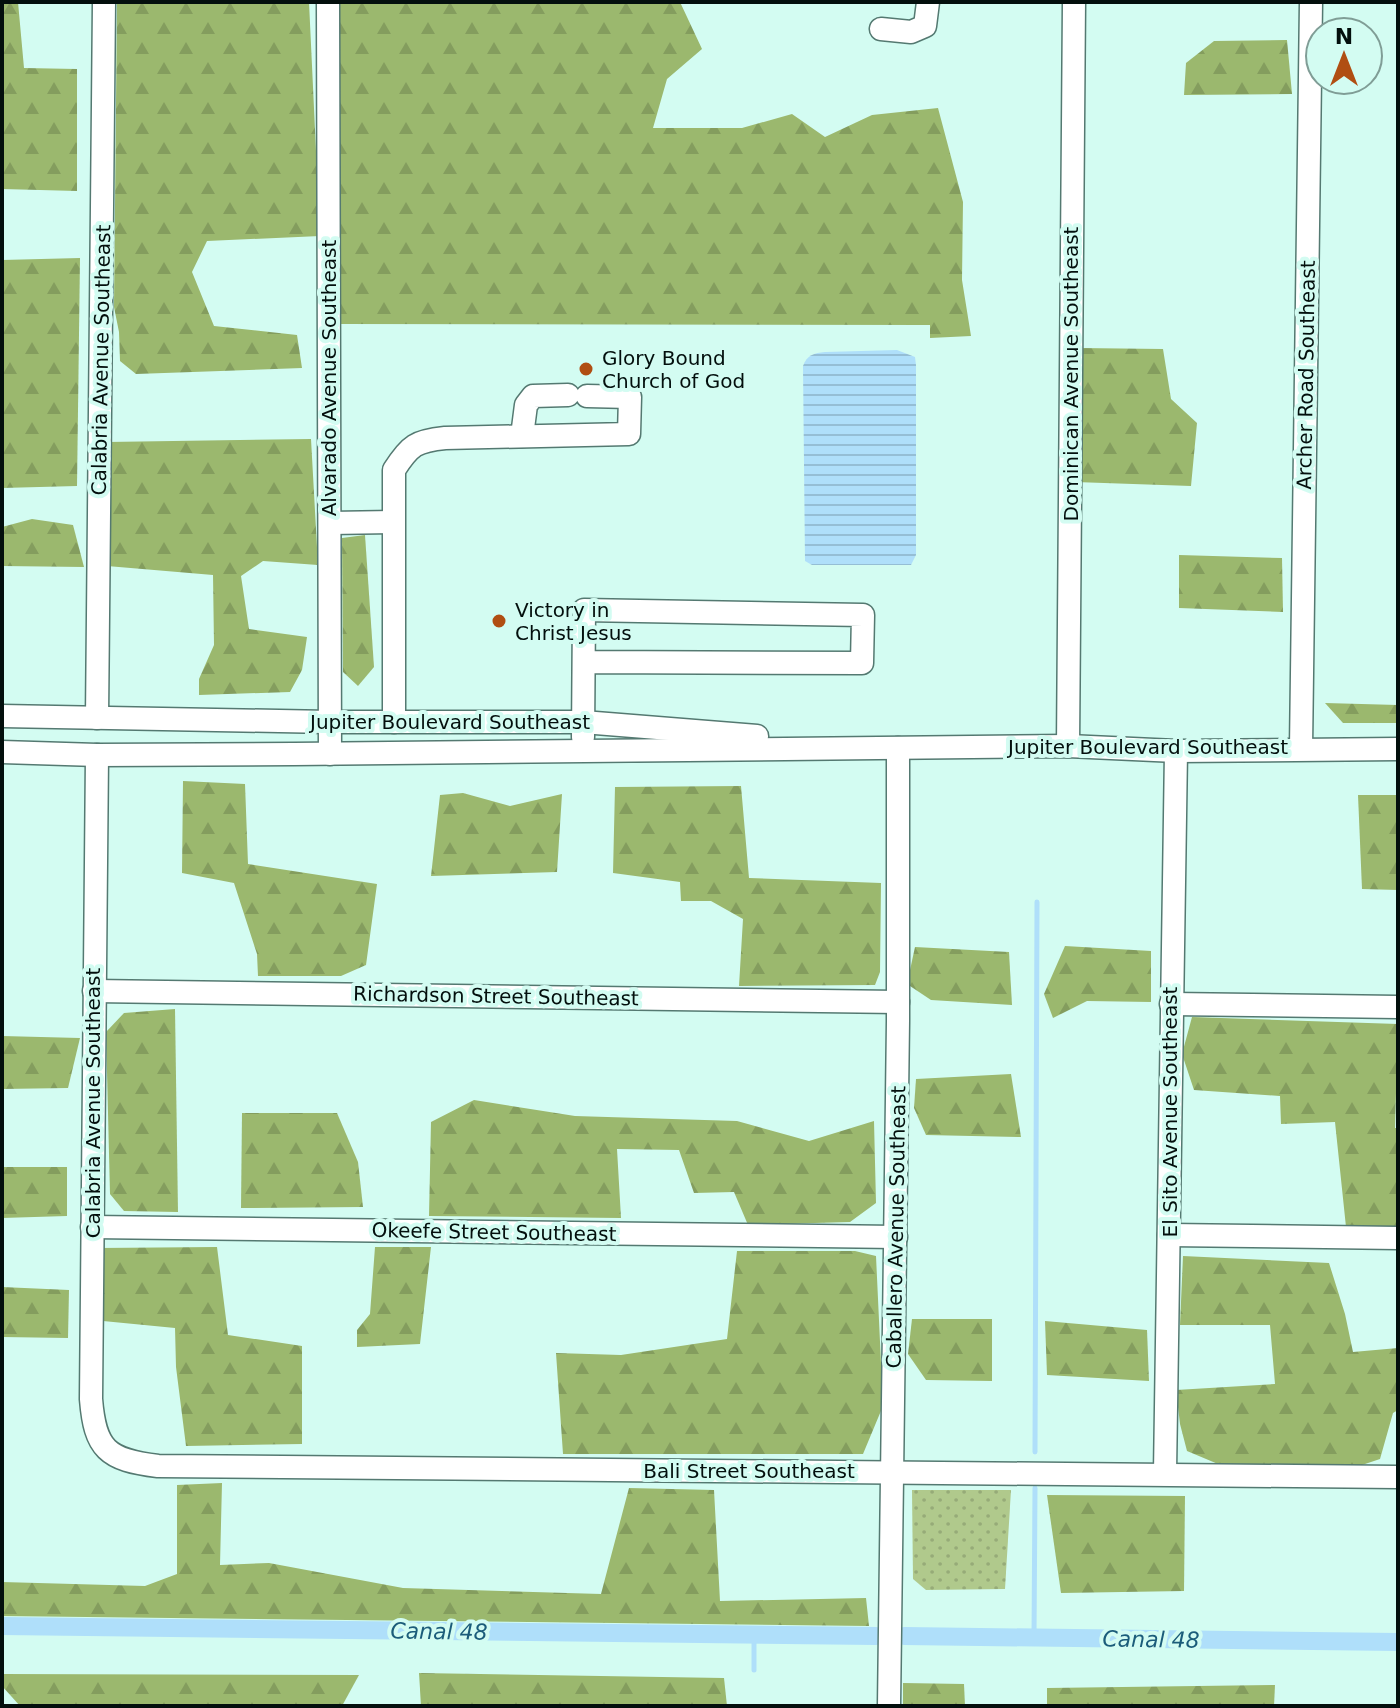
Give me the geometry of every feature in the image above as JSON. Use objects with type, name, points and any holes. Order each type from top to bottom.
[{"type":"street","name":"Calabria Avenue Southeast","points":[[97,718],[104,2]]},
{"type":"street","name":"Alvarado Avenue Southeast","points":[[328,2],[330,754]]},
{"type":"street","points":[[881,29],[911,32],[925,26],[928,2]]},
{"type":"street","name":"Dominican Avenue Southeast","points":[[1068,746],[1074,2]]},
{"type":"street","name":"Archer Road Southeast","points":[[1301,748],[1311,2]]},
{"type":"street","points":[[394,722],[394,470],[406,451],[422,441],[445,438],[629,434],[630,397],[533,396],[526,405],[522,436]]},
{"type":"street","points":[[330,523],[393,522]]},
{"type":"street","points":[[582,750],[584,610],[863,615],[862,663],[584,662]]},
{"type":"street","name":"Jupiter Boulevard Southeast","points":[[2,716],[330,722],[583,722],[898,748]]},
{"type":"street","name":"Jupiter Boulevard Southeast","points":[[2,752],[97,755],[330,754],[1068,746],[1176,751],[1398,749]]},
{"type":"street","name":"Caballero Avenue Southeast","points":[[889,1706],[896,1237],[898,748]]},
{"type":"street","name":"El Sito Avenue Southeast","points":[[1165,1473],[1176,751]]},
{"type":"street","name":"Calabria Avenue Southeast","points":[[97,755],[91,1399],[93,1424],[99,1442],[105,1447]]},
{"type":"street","name":"Richardson Street Southeast","points":[[94,991],[898,1002]]},
{"type":"street","points":[[1171,1004],[1398,1007]]},
{"type":"street","name":"Okeefe Street Southeast","points":[[92,1227],[896,1237]]},
{"type":"street","points":[[1169,1235],[1398,1238]]},
{"type":"street","name":"Bali Street Southeast","points":[[105,1447],[129,1462],[158,1466],[1398,1477]]},
{"type":"green space","points":[[2,2],[18,2],[24,68],[77,69],[77,191],[2,189]]},
{"type":"green space","points":[[117,2],[309,2],[320,236],[207,241],[192,272],[214,326],[297,335],[302,368],[136,374],[120,361],[114,307]]},
{"type":"green space","points":[[339,2],[680,2],[702,49],[667,79],[653,128],[742,128],[792,114],[825,137],[872,115],[938,108],[963,202],[962,280],[971,336],[930,338],[930,325],[341,324],[336,309]]},
{"type":"green space","points":[[1287,40],[1292,94],[1184,95],[1186,63],[1214,41]]},
{"type":"green space","points":[[80,258],[77,486],[2,488],[2,260]]},
{"type":"green space","points":[[1079,348],[1163,349],[1171,399],[1197,423],[1191,486],[1075,482]]},
{"type":"green space","points":[[311,439],[318,565],[263,561],[241,576],[249,629],[307,637],[302,670],[290,692],[199,695],[199,679],[214,645],[213,575],[107,566],[107,442]]},
{"type":"green space","points":[[32,519],[73,525],[84,567],[2,566],[2,527]]},
{"type":"green space","points":[[365,535],[374,667],[358,686],[343,672],[342,538]]},
{"type":"green space","points":[[1179,555],[1282,558],[1283,612],[1179,608]]},
{"type":"green space","points":[[1325,703],[1398,705],[1398,723],[1343,723]]},
{"type":"green space","points":[[183,781],[245,784],[248,864],[377,884],[366,965],[341,976],[258,976],[257,954],[234,883],[182,873]]},
{"type":"green space","points":[[741,786],[749,878],[881,883],[880,972],[875,985],[739,986],[743,919],[711,901],[681,901],[680,882],[613,873],[615,787]]},
{"type":"green space","points":[[463,793],[510,806],[562,794],[557,872],[431,876],[440,795]]},
{"type":"green space","points":[[1358,795],[1398,795],[1398,890],[1362,889]]},
{"type":"green space","points":[[1065,946],[1151,951],[1151,1002],[1087,1001],[1053,1018],[1044,994]]},
{"type":"green space","points":[[915,947],[1009,952],[1012,1005],[931,1000],[907,984]]},
{"type":"green space","points":[[175,1009],[178,1212],[124,1211],[110,1194],[106,1032],[124,1013]]},
{"type":"green space","points":[[1192,1017],[1398,1024],[1395,1128],[1398,1128],[1398,1228],[1346,1227],[1335,1122],[1281,1124],[1280,1096],[1194,1090],[1182,1054]]},
{"type":"green space","points":[[2,1036],[80,1038],[68,1088],[2,1089]]},
{"type":"green space","points":[[1011,1074],[1021,1137],[926,1135],[914,1108],[916,1079]]},
{"type":"green space","points":[[474,1100],[575,1116],[737,1121],[809,1141],[874,1121],[876,1203],[850,1222],[748,1225],[734,1192],[694,1193],[679,1150],[617,1149],[621,1218],[429,1216],[431,1122]]},
{"type":"green space","points":[[242,1113],[337,1113],[358,1162],[363,1207],[241,1208]]},
{"type":"green space","points":[[2,1167],[67,1167],[67,1216],[2,1218]]},
{"type":"green space","points":[[217,1247],[228,1335],[302,1346],[302,1444],[186,1446],[176,1367],[175,1328],[103,1321],[98,1248]]},
{"type":"green space","points":[[375,1247],[431,1247],[420,1344],[357,1347],[357,1330],[370,1314]]},
{"type":"green space","points":[[737,1251],[855,1251],[876,1256],[883,1406],[863,1454],[563,1454],[556,1353],[621,1355],[727,1339]]},
{"type":"green space","points":[[1183,1256],[1329,1263],[1353,1352],[1398,1348],[1398,1410],[1393,1413],[1380,1459],[1353,1468],[1218,1464],[1187,1451],[1176,1390],[1275,1384],[1270,1325],[1180,1325]]},
{"type":"green space","points":[[2,1287],[69,1290],[68,1338],[2,1337]]},
{"type":"green space","points":[[912,1319],[992,1319],[992,1381],[926,1380],[908,1354]]},
{"type":"green space","points":[[1045,1321],[1147,1330],[1149,1381],[1047,1375]]},
{"type":"green space","points":[[222,1483],[220,1565],[269,1563],[403,1588],[601,1594],[629,1488],[714,1490],[720,1601],[866,1598],[869,1626],[2,1616],[2,1582],[145,1586],[177,1574],[177,1485]]},
{"type":"green space","points":[[912,1490],[1011,1490],[1005,1589],[926,1590],[913,1579]]},
{"type":"green space","points":[[1047,1495],[1185,1496],[1184,1591],[1061,1593]]},
{"type":"green space","points":[[419,1673],[724,1678],[727,1706],[421,1706]]},
{"type":"green space","points":[[2,1674],[359,1675],[342,1706],[20,1706],[2,1686]]},
{"type":"green space","points":[[903,1683],[964,1684],[965,1706],[903,1706]]},
{"type":"green space","points":[[1275,1685],[1274,1706],[1047,1706],[1047,1688]]},
{"type":"water","points":[[897,350],[915,357],[916,365],[916,555],[911,565],[812,565],[805,561],[803,366],[809,357],[821,352]]},
{"type":"waterway","points":[[1035,1452],[1037,902]]},
{"type":"waterway","points":[[1034,1638],[1035,1488]]},
{"type":"waterway","name":"Canal 48","points":[[2,1626],[876,1636]]},
{"type":"waterway","points":[[754,1635],[754,1670]]},
{"type":"waterway","name":"Canal 48","points":[[904,1636],[1398,1642]]},
{"type":"place","name":"Glory Bound Church of God","points":[[586,369]]},
{"type":"place","name":"Victory in Christ Jesus","points":[[499,621]]}]
